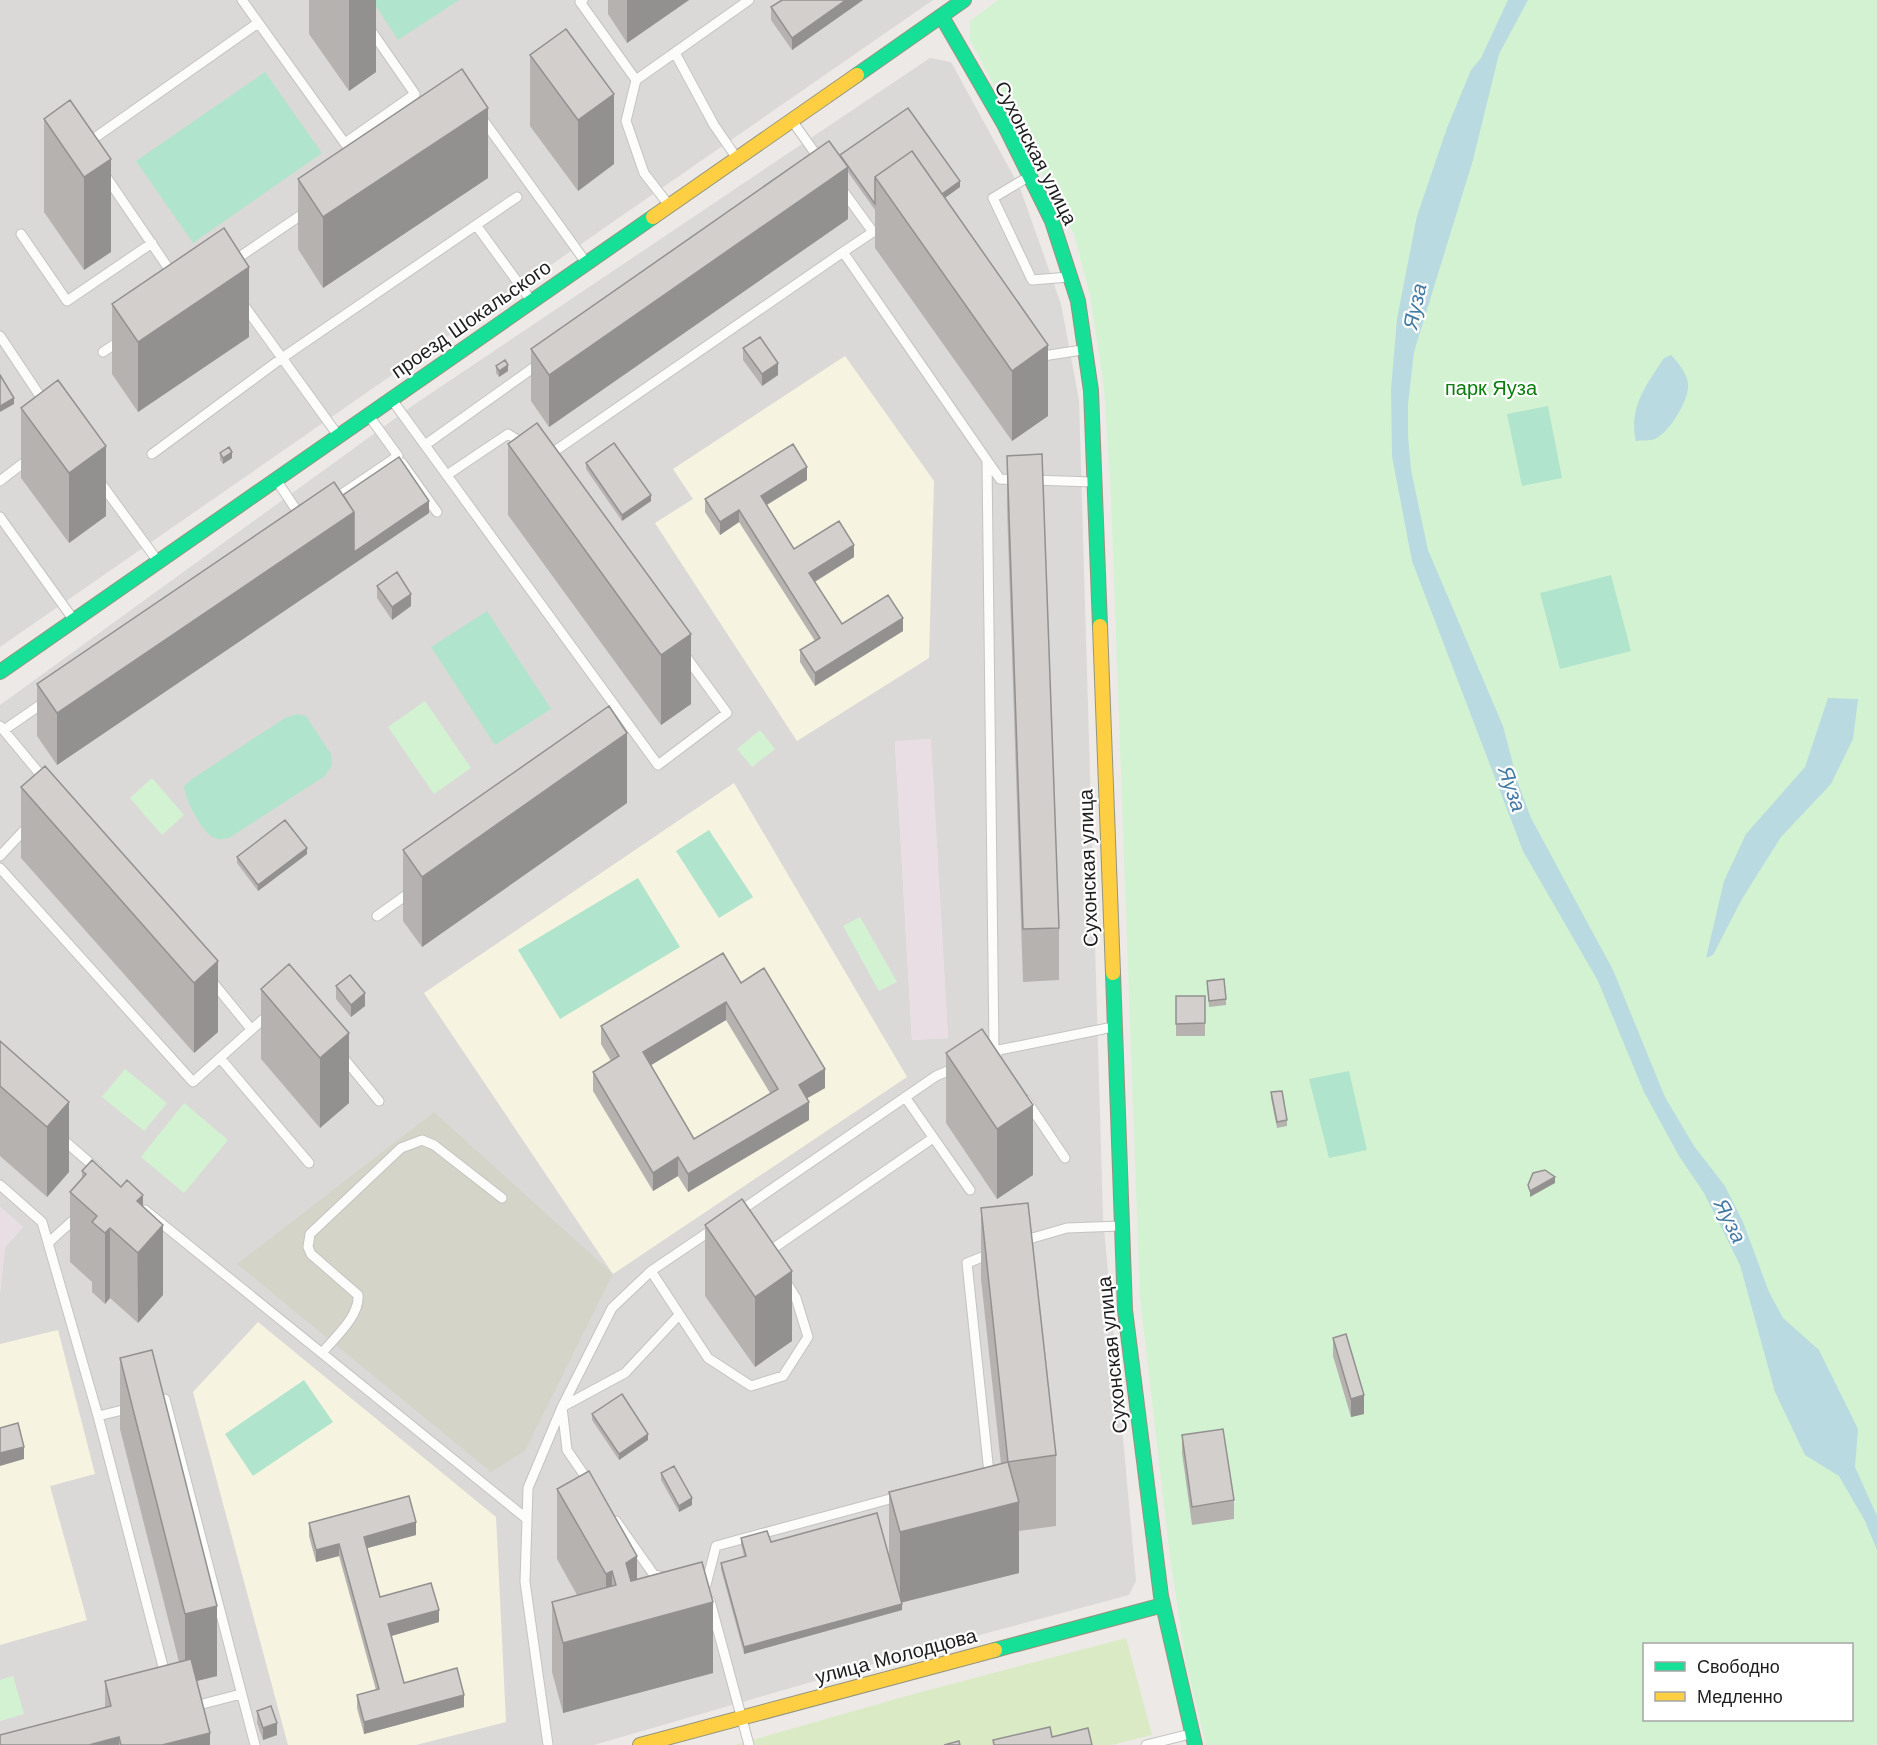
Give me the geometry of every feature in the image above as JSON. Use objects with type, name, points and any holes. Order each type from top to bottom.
[{"type":"street","name":"проезд Шокальского","points":[[0,672],[157,560],[964,0]]},
{"type":"street","name":"Сухонская улица","points":[[942,17],[1004,124],[1052,221],[1078,301],[1091,391],[1125,1310],[1163,1605],[1193,1739]]},
{"type":"street","name":"улица Молодцова","points":[[639,1745],[1163,1605]]},
{"type":"lane","points":[[242,0],[358,162]]},
{"type":"lane","points":[[669,206],[644,173],[626,122],[636,80],[749,0]]},
{"type":"lane","points":[[581,1],[636,80]]},
{"type":"lane","points":[[345,143],[415,94],[364,21]]},
{"type":"lane","points":[[91,156],[84,146],[258,23]]},
{"type":"lane","points":[[675,53],[714,125],[737,158]]},
{"type":"lane","points":[[475,109],[586,263]]},
{"type":"lane","points":[[792,120],[829,172]]},
{"type":"lane","points":[[813,170],[822,163]]},
{"type":"lane","points":[[98,165],[181,286]]},
{"type":"lane","points":[[1030,176],[993,198],[1032,280],[1070,277]]},
{"type":"lane","points":[[545,458],[873,232],[835,180]]},
{"type":"lane","points":[[152,454],[282,358],[517,197]]},
{"type":"lane","points":[[219,271],[316,204]]},
{"type":"lane","points":[[476,225],[531,301]]},
{"type":"lane","points":[[21,234],[67,302],[152,243]]},
{"type":"lane","points":[[843,252],[999,479],[1094,482]]},
{"type":"lane","points":[[240,300],[337,435]]},
{"type":"lane","points":[[103,352],[131,333]]},
{"type":"lane","points":[[0,336],[51,412]]},
{"type":"lane","points":[[1024,347],[1043,356],[1085,350]]},
{"type":"lane","points":[[424,444],[551,355]]},
{"type":"lane","points":[[391,398],[658,765],[727,713],[680,647]]},
{"type":"lane","points":[[367,414],[437,512]]},
{"type":"lane","points":[[447,475],[508,434],[545,458],[551,468]]},
{"type":"lane","points":[[0,481],[37,453]]},
{"type":"lane","points":[[325,505],[398,456]]},
{"type":"lane","points":[[987,461],[994,1051],[1000,1061]]},
{"type":"lane","points":[[97,477],[157,560]]},
{"type":"lane","points":[[275,478],[304,522],[295,529]]},
{"type":"lane","points":[[0,517],[73,619]]},
{"type":"lane","points":[[49,785],[2,728],[52,697]]},
{"type":"lane","points":[[625,740],[635,734]]},
{"type":"lane","points":[[0,856],[36,818]]},
{"type":"lane","points":[[0,868],[193,1082],[275,1010]]},
{"type":"lane","points":[[377,916],[424,883]]},
{"type":"lane","points":[[207,975],[251,1029]]},
{"type":"lane","points":[[975,1059],[994,1051],[1113,1028]]},
{"type":"lane","points":[[335,1049],[379,1101]]},
{"type":"lane","points":[[220,1058],[309,1163]]},
{"type":"lane","points":[[728,1219],[740,1217],[936,1076],[965,1064]]},
{"type":"lane","points":[[1020,1090],[1065,1158]]},
{"type":"lane","points":[[905,1098],[970,1190]]},
{"type":"lane","points":[[52,1130],[105,1176]]},
{"type":"lane","points":[[774,1262],[765,1249],[933,1138]]},
{"type":"lane","points":[[322,1353],[356,1311],[359,1303],[357,1294],[311,1254],[308,1246],[310,1234],[401,1148],[422,1140],[434,1145],[502,1198]]},
{"type":"lane","points":[[0,1185],[42,1222],[98,1416],[169,1688]]},
{"type":"lane","points":[[140,1205],[527,1519]]},
{"type":"lane","points":[[48,1243],[89,1206]]},
{"type":"lane","points":[[548,1745],[525,1582],[528,1488],[562,1407],[612,1308],[651,1271],[718,1226]]},
{"type":"lane","points":[[1016,1243],[1067,1228],[1121,1226]]},
{"type":"lane","points":[[978,1476],[989,1473],[967,1263],[997,1251]]},
{"type":"lane","points":[[651,1271],[708,1358],[751,1386],[783,1376],[808,1337],[796,1298],[779,1271]]},
{"type":"lane","points":[[562,1407],[625,1373],[680,1315]]},
{"type":"lane","points":[[98,1416],[165,1399],[255,1745]]},
{"type":"lane","points":[[562,1407],[567,1450],[594,1488]]},
{"type":"lane","points":[[749,1745],[705,1585],[717,1545],[910,1494]]},
{"type":"lane","points":[[607,1508],[654,1575],[674,1579]]},
{"type":"lane","points":[[695,1583],[705,1585]]},
{"type":"lane","points":[[186,1708],[241,1694]]},
{"type":"lane","points":[[1146,1745],[1193,1739]]},
{"type":"shaded area","points":[[0,0],[933,0],[0,647]]},
{"type":"shaded area","points":[[930,58],[951,62],[1020,188],[1061,304],[1079,400],[1103,1217],[1136,1581],[1129,1595],[901,1656],[594,1745],[0,1745],[0,1293],[5,1247],[23,1227],[0,1207],[0,705],[415,404]],"holes":[[[930,739],[948,1038],[912,1040],[895,742]]]},
{"type":"shaded area","points":[[793,153],[803,167],[514,368],[504,353]]},
{"type":"shaded area","points":[[0,276],[81,397],[41,424],[0,362]]},
{"type":"shaded area","points":[[845,356],[934,481],[929,658],[797,741],[655,523],[693,499],[673,469]]},
{"type":"shaded area","points":[[931,739],[948,1038],[912,1040],[895,741]]},
{"type":"shaded area","points":[[734,783],[907,1077],[613,1274],[424,993]]},
{"type":"shaded area","points":[[325,788],[341,808],[303,839],[401,967],[338,1016],[281,943],[249,967],[191,891]]},
{"type":"shaded area","points":[[434,1112],[613,1274],[525,1451],[491,1472],[237,1264]]},
{"type":"shaded area","points":[[0,1207],[23,1227],[5,1247],[0,1293]]},
{"type":"shaded area","points":[[258,1322],[496,1517],[506,1722],[416,1745],[288,1745],[193,1392]]},
{"type":"shaded area","points":[[58,1330],[95,1474],[50,1486],[87,1620],[0,1645],[0,1344]]},
{"type":"green space","points":[[372,0],[459,0],[398,40]]},
{"type":"green space","name":"парк Яуза","points":[[998,0],[1877,0],[1877,1745],[1206,1745],[1186,1664],[1170,1557],[1140,1297],[1111,497],[1104,387],[1090,295],[1074,234],[970,40],[970,21]]},
{"type":"green space","points":[[265,72],[322,153],[193,243],[136,161]]},
{"type":"green space","points":[[1548,406],[1562,478],[1522,486],[1507,414]]},
{"type":"green space","points":[[1611,575],[1631,651],[1560,669],[1540,593]]},
{"type":"green space","points":[[487,611],[551,709],[495,745],[431,647]]},
{"type":"green space","points":[[425,701],[471,768],[434,794],[388,727]]},
{"type":"green space","points":[[297,714],[306,716],[331,754],[332,765],[325,776],[229,838],[213,838],[202,827],[194,813],[184,786],[285,718]]},
{"type":"green space","points":[[760,730],[775,749],[752,767],[737,749]]},
{"type":"green space","points":[[152,778],[184,815],[162,835],[130,798]]},
{"type":"green space","points":[[709,830],[753,897],[719,918],[676,851]]},
{"type":"green space","points":[[638,878],[680,947],[560,1019],[518,950]]},
{"type":"green space","points":[[860,917],[897,982],[879,991],[843,926]]},
{"type":"green space","points":[[125,1069],[167,1103],[144,1131],[102,1097]]},
{"type":"green space","points":[[1349,1071],[1367,1150],[1329,1158],[1309,1079]]},
{"type":"green space","points":[[184,1103],[228,1140],[184,1193],[141,1157]]},
{"type":"green space","points":[[304,1380],[333,1422],[253,1476],[225,1434]]},
{"type":"green space","points":[[1126,1638],[1152,1735],[1111,1745],[735,1745],[910,1695]]},
{"type":"green space","points":[[13,1676],[24,1714],[0,1721],[0,1680]]},
{"type":"water","name":"Яуза","points":[[1508,0],[1528,0],[1499,54],[1473,160],[1414,352],[1408,404],[1408,436],[1411,470],[1428,550],[1503,726],[1518,783],[1531,818],[1613,970],[1665,1097],[1694,1146],[1725,1186],[1743,1222],[1769,1292],[1783,1318],[1819,1350],[1858,1429],[1855,1467],[1877,1516],[1877,1550],[1865,1521],[1839,1476],[1805,1455],[1775,1392],[1740,1265],[1704,1193],[1679,1156],[1644,1092],[1598,981],[1523,851],[1412,561],[1392,456],[1391,389],[1397,319],[1417,216],[1447,128],[1471,70],[1481,58]]},
{"type":"water","points":[[1671,355],[1682,368],[1687,380],[1686,398],[1667,430],[1653,440],[1636,441],[1635,418],[1641,397],[1664,358]]},
{"type":"water","points":[[1828,698],[1858,699],[1853,739],[1831,784],[1781,837],[1742,899],[1713,955],[1706,958],[1724,881],[1746,834],[1805,767]]},
{"type":"building","points":[[782,0],[846,0],[792,38],[771,7]]},
{"type":"building","points":[[566,29],[614,94],[578,120],[530,55]]},
{"type":"building","points":[[462,69],[488,108],[323,217],[298,179]]},
{"type":"building","points":[[70,100],[111,159],[84,177],[44,119]]},
{"type":"building","points":[[908,108],[960,181],[942,194],[912,151],[875,177],[875,204],[840,155]]},
{"type":"building","points":[[829,141],[848,167],[549,375],[531,349]]},
{"type":"building","points":[[912,151],[1048,345],[1012,371],[875,177]]},
{"type":"building","points":[[224,228],[249,267],[138,342],[112,304]]},
{"type":"building","points":[[760,337],[778,363],[762,374],[743,348]]},
{"type":"building","points":[[505,360],[508,365],[499,371],[496,366]]},
{"type":"building","points":[[0,375],[14,398],[0,406]]},
{"type":"building","points":[[58,380],[106,446],[69,473],[21,408]]},
{"type":"building","points":[[537,423],[691,634],[661,655],[508,444]]},
{"type":"building","points":[[614,443],[651,495],[622,515],[586,463]]},
{"type":"building","points":[[793,444],[807,467],[761,496],[794,549],[839,521],[854,545],[809,573],[842,624],[888,595],[903,618],[815,673],[800,650],[820,638],[739,510],[720,522],[705,499]]},
{"type":"building","points":[[229,447],[232,452],[223,458],[220,453]]},
{"type":"building","points":[[1042,454],[1059,928],[1023,929],[1007,456]]},
{"type":"building","points":[[399,457],[429,501],[354,552],[354,512],[343,495]]},
{"type":"building","points":[[334,482],[354,512],[57,713],[37,684]]},
{"type":"building","points":[[397,572],[411,594],[392,607],[377,586]]},
{"type":"building","points":[[609,706],[627,733],[422,877],[403,850]]},
{"type":"building","points":[[45,766],[218,961],[194,983],[21,787]]},
{"type":"building","points":[[285,820],[307,848],[258,885],[237,857]]},
{"type":"building","points":[[723,953],[741,983],[764,968],[825,1069],[799,1085],[809,1102],[688,1174],[678,1157],[653,1173],[593,1072],[619,1056],[601,1026]],"holes":[[[726,1002],[778,1089],[694,1139],[643,1052]]]},
{"type":"building","points":[[289,964],[349,1033],[320,1058],[261,989]]},
{"type":"building","points":[[350,975],[365,993],[351,1005],[336,986]]},
{"type":"building","points":[[1224,979],[1226,999],[1209,1001],[1207,981]]},
{"type":"building","points":[[1176,996],[1205,996],[1205,1023],[1176,1024]]},
{"type":"building","points":[[982,1029],[1033,1105],[997,1129],[946,1053]]},
{"type":"building","points":[[0,1041],[69,1102],[47,1127],[0,1086]]},
{"type":"building","points":[[1282,1091],[1287,1120],[1277,1122],[1271,1092]]},
{"type":"building","points":[[92,1160],[121,1187],[127,1180],[143,1195],[137,1201],[163,1225],[138,1253],[110,1228],[105,1233],[92,1222],[97,1216],[70,1192],[86,1174],[82,1171]]},
{"type":"building","points":[[1545,1170],[1555,1177],[1530,1191],[1528,1185],[1533,1173]]},
{"type":"building","points":[[742,1199],[792,1271],[755,1297],[705,1225]]},
{"type":"building","points":[[1028,1203],[1056,1455],[1008,1462],[981,1208]]},
{"type":"building","points":[[1346,1334],[1364,1395],[1351,1399],[1333,1338]]},
{"type":"building","points":[[152,1350],[217,1606],[185,1614],[120,1358]]},
{"type":"building","points":[[622,1394],[648,1434],[619,1454],[592,1414]]},
{"type":"building","points":[[18,1423],[24,1447],[0,1453],[0,1428]]},
{"type":"building","points":[[1223,1429],[1234,1500],[1192,1507],[1182,1435]]},
{"type":"building","points":[[1008,1462],[1019,1502],[900,1532],[889,1492]]},
{"type":"building","points":[[674,1466],[692,1498],[679,1506],[661,1473]]},
{"type":"building","points":[[589,1471],[637,1556],[626,1563],[631,1581],[702,1562],[713,1602],[563,1643],[552,1602],[616,1585],[612,1571],[606,1574],[557,1489]]},
{"type":"building","points":[[409,1496],[416,1522],[364,1537],[380,1597],[431,1583],[439,1610],[388,1624],[404,1683],[457,1668],[464,1695],[364,1722],[357,1695],[379,1689],[339,1544],[316,1550],[309,1523]]},
{"type":"building","points":[[877,1513],[902,1604],[744,1647],[721,1563],[746,1556],[741,1538],[767,1531],[771,1542]]},
{"type":"building","points":[[191,1659],[210,1733],[162,1745],[121,1745],[119,1737],[89,1745],[0,1745],[0,1735],[111,1706],[105,1681]]},
{"type":"building","points":[[271,1706],[277,1723],[263,1728],[257,1711]]},
{"type":"building","points":[[1050,1727],[1052,1737],[1088,1728],[1092,1745],[994,1745],[993,1740]]},
{"type":"building","points":[[959,1741],[960,1745],[944,1745]]},
{"type":"traffic: fast","points":[[857,75],[964,0]]},
{"type":"traffic: fast","points":[[942,17],[1004,124],[1052,221],[1078,301],[1091,391],[1100,626]]},
{"type":"traffic: fast","points":[[0,672],[653,217]]},
{"type":"traffic: fast","points":[[1113,973],[1125,1310],[1161,1596],[1195,1745]]},
{"type":"traffic: fast","points":[[995,1650],[1163,1605]]},
{"type":"traffic: slow","points":[[653,217],[857,75]]},
{"type":"traffic: slow","points":[[1100,626],[1113,973]]},
{"type":"traffic: slow","points":[[640,1745],[995,1650]]}]
